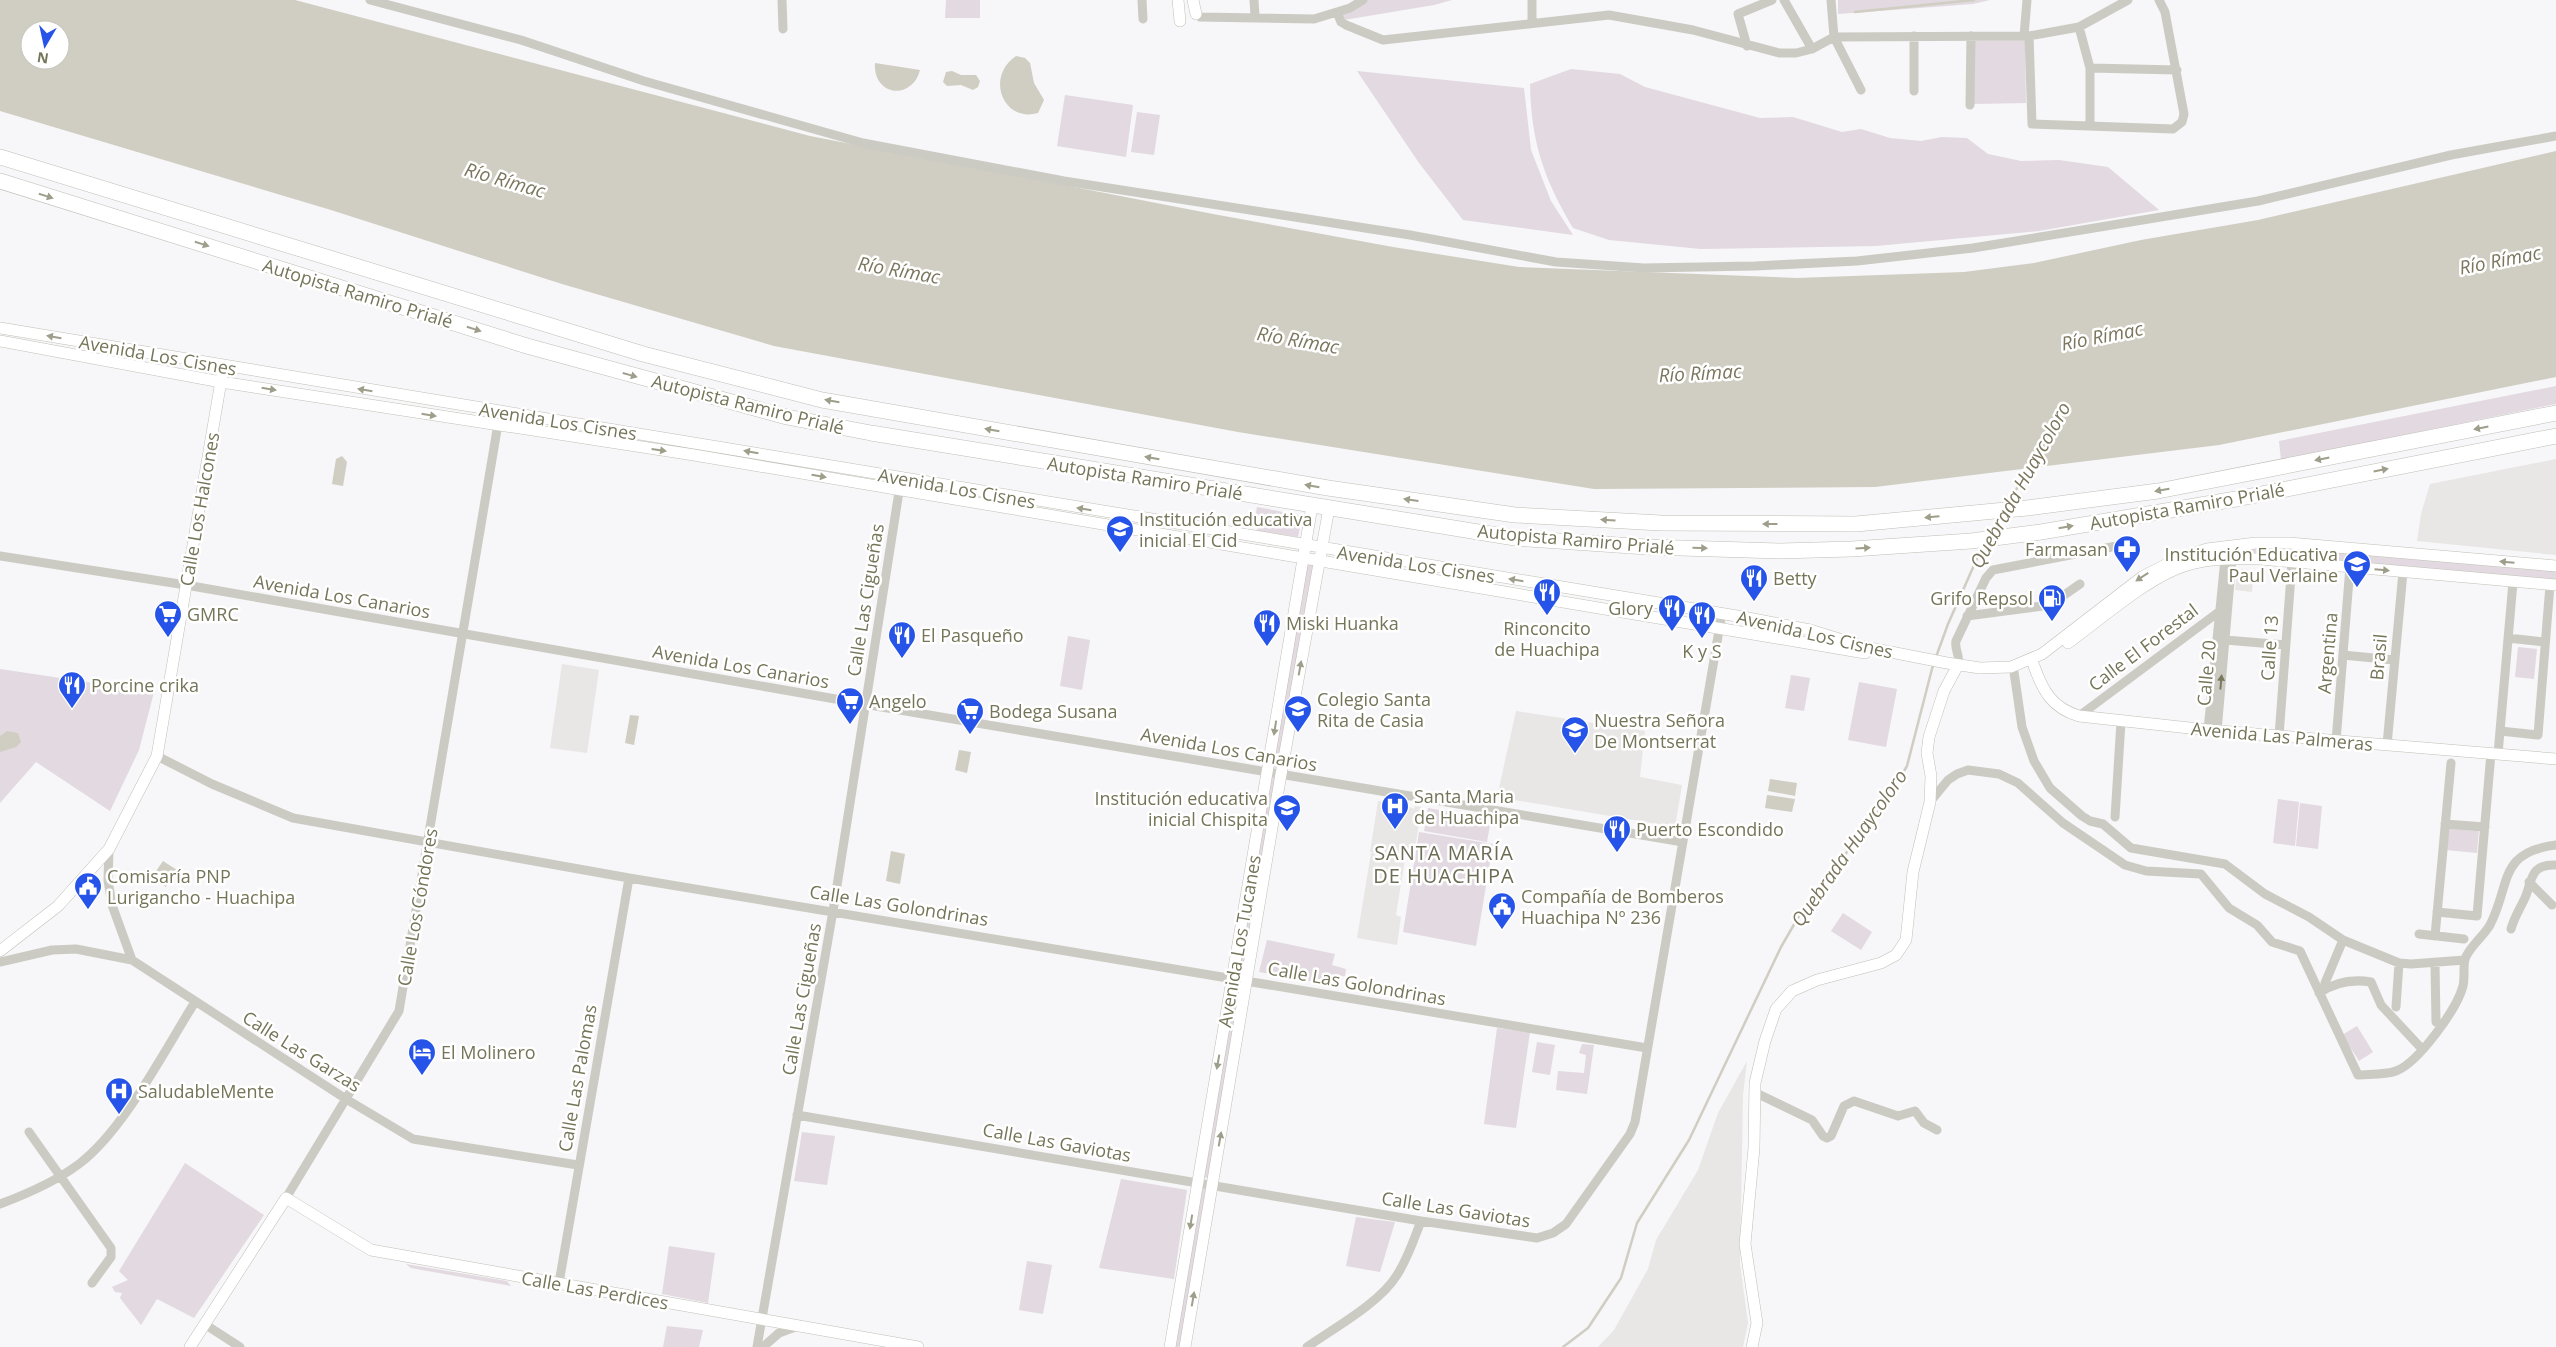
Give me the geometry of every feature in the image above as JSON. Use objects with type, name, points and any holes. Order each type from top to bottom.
[{"type":"highway","name":"Autopista Ramiro Prialé","points":[[0,157],[633,351],[729,378],[822,400],[1328,488],[1515,515],[1661,523],[1856,524],[1981,513],[2158,491],[2556,413]]},
{"type":"highway","name":"Autopista Ramiro Prialé","points":[[0,181],[527,346],[696,394],[787,417],[1111,473],[1515,538],[1647,547],[1780,551],[1971,541],[2236,499],[2556,436]]},
{"type":"highway","points":[[1111,473],[1106,468],[1105,461],[1108,454],[1115,452]]},
{"type":"highway","points":[[1437,525],[1445,515],[1440,504]]},
{"type":"main road","points":[[1178,0],[1180,21]]},
{"type":"main road","points":[[1193,0],[1196,14]]},
{"type":"main road","name":"Avenida Los Cisnes","points":[[0,328],[500,412],[696,442],[900,484],[1319,562],[1912,659]]},
{"type":"main road","name":"Avenida Los Cisnes","points":[[0,341],[220,382],[497,426],[900,484],[1321,548],[1722,613],[1810,630],[1912,659]]},
{"type":"main road","name":"Calle Los Halcones","points":[[0,952],[58,906],[108,849],[157,756],[223,366]]},
{"type":"main road","points":[[694,455],[696,442]]},
{"type":"main road","name":"Avenida Los Tucanes","points":[[1170,1347],[1312,506]]},
{"type":"main road","name":"Avenida Los Tucanes","points":[[1185,1347],[1329,508]]},
{"type":"main road","points":[[1952,666],[1993,668],[2011,667],[2027,662],[2047,650],[2142,577],[2177,558],[2207,549],[2289,543],[2556,566]]},
{"type":"main road","points":[[1912,659],[1989,673],[2014,672],[2034,666],[2136,594],[2176,569],[2198,562],[2228,558],[2553,585]]},
{"type":"main road","points":[[1578,604],[1586,599],[1581,590]]},
{"type":"main road","points":[[1752,1347],[1757,1323],[1745,1244],[1754,1148],[1754,1092],[1765,1041],[1776,1009],[1792,991],[1817,980],[1881,963],[1896,955],[1906,940],[1914,872],[1930,802],[1931,776],[1927,753],[1929,737],[1952,666]]},
{"type":"main road","name":"Avenida Las Palmeras","points":[[2034,666],[2049,699],[2066,712],[2079,716],[2213,731],[2556,759]]},
{"type":"main road","name":"Calle Las Perdices","points":[[286,1198],[371,1250],[918,1347]]},
{"type":"main road","name":"Calle Los Cóndores","points":[[190,1347],[206,1325],[286,1198]]},
{"type":"street","points":[[370,0],[521,40],[644,82],[864,143],[1064,181],[1410,235],[1556,262],[1644,268],[1755,266],[1857,261],[1973,248],[2258,201],[2450,155],[2556,136]]},
{"type":"street","points":[[782,0],[783,29]]},
{"type":"street","points":[[1142,0],[1143,19]]},
{"type":"street","points":[[1254,0],[1255,16]]},
{"type":"street","points":[[1196,14],[1200,17],[1314,18],[1350,8],[1363,0]]},
{"type":"street","points":[[1532,0],[1532,23]]},
{"type":"street","points":[[1747,46],[1738,14],[1772,0]]},
{"type":"street","points":[[1784,0],[1812,49]]},
{"type":"street","points":[[1831,0],[1831,19],[1834,37],[1861,90]]},
{"type":"street","points":[[2027,0],[2026,36],[2032,124],[2173,129],[2180,125],[2184,114],[2165,12],[2158,0]]},
{"type":"street","points":[[1337,12],[1341,22],[1357,31],[1383,40],[1609,15],[1693,30],[1747,46],[1779,53],[1796,53],[1812,49],[1834,37],[2026,36],[2079,27],[2128,0]]},
{"type":"street","points":[[2079,27],[2090,68],[2090,126]]},
{"type":"street","points":[[1914,36],[1914,91]]},
{"type":"street","points":[[1970,105],[1971,36]]},
{"type":"street","points":[[2090,68],[2177,70]]},
{"type":"street","name":"Calle Los Cóndores","points":[[286,1198],[399,1011],[500,412]]},
{"type":"street","name":"Calle Las Cigueñas","points":[[757,1347],[833,911],[900,484]]},
{"type":"street","points":[[1952,666],[1960,661],[1955,646],[1967,616],[1986,578],[1997,568],[2089,553],[2127,544]]},
{"type":"street","name":"Avenida Los Canarios","points":[[0,556],[186,585],[864,704],[1683,842]]},
{"type":"street","name":"Calle 20","points":[[2213,731],[2228,558]]},
{"type":"street","name":"Calle 13","points":[[2279,736],[2292,562]]},
{"type":"street","name":"Argentina","points":[[2336,741],[2350,567]]},
{"type":"street","name":"Brasil","points":[[2387,745],[2403,572]]},
{"type":"street","points":[[2437,912],[2477,916],[2494,754],[2500,731],[2513,582]]},
{"type":"street","points":[[1967,616],[2050,605],[2080,584]]},
{"type":"street","points":[[2500,731],[2538,735],[2545,642],[2553,585]]},
{"type":"street","name":"Calle 20","points":[[2213,731],[2225,640],[2224,607]]},
{"type":"street","name":"Calle El Forestal","points":[[2079,716],[2224,607]]},
{"type":"street","name":"Calle Las Gaviotas","points":[[797,1115],[1421,1221],[1537,1238],[1553,1233],[1566,1224],[1632,1128],[1722,613]]},
{"type":"street","points":[[2508,638],[2545,642]]},
{"type":"street","points":[[2225,640],[2286,645]]},
{"type":"street","points":[[2343,655],[2394,660]]},
{"type":"street","points":[[2014,672],[2022,727],[2034,761],[2050,788],[2082,816],[2103,824],[2131,848],[2225,864],[2264,894],[2309,917],[2343,940],[2399,963],[2435,963],[2465,960]]},
{"type":"street","points":[[2115,817],[2122,722]]},
{"type":"street","name":"Calle Las Golondrinas","points":[[157,756],[212,784],[293,818],[629,878],[1647,1048]]},
{"type":"street","points":[[2435,936],[2451,763]]},
{"type":"street","points":[[1930,802],[1948,780],[1968,770],[1999,774],[2018,783],[2062,823],[2125,865],[2146,871],[2201,874],[2228,908],[2258,925],[2272,942],[2300,951],[2322,991],[2358,1075],[2395,1072],[2404,1067],[2422,1049],[2440,1028],[2459,996],[2463,985],[2465,960],[2490,924],[2515,860],[2533,849],[2556,845]]},
{"type":"street","points":[[2445,824],[2485,827]]},
{"type":"street","points":[[108,849],[108,880],[112,905],[132,960]]},
{"type":"street","points":[[2511,929],[2518,909],[2525,899],[2531,875],[2540,868],[2556,865]]},
{"type":"street","name":"Calle Las Palomas","points":[[559,1283],[629,878]]},
{"type":"street","points":[[2529,882],[2552,906]]},
{"type":"street","points":[[2419,934],[2464,939]]},
{"type":"street","points":[[2322,991],[2343,940]]},
{"type":"street","points":[[0,962],[52,950],[76,949],[132,960]]},
{"type":"street","name":"Calle Las Garzas","points":[[132,960],[346,1099],[413,1139],[578,1165]]},
{"type":"street","points":[[2396,1007],[2399,963]]},
{"type":"street","points":[[2435,963],[2436,1022]]},
{"type":"street","points":[[2322,991],[2349,981],[2372,982],[2381,1005],[2422,1049]]},
{"type":"street","points":[[0,1204],[31,1192],[59,1176],[78,1164],[100,1145],[135,1098],[195,1002]]},
{"type":"street","points":[[1754,1092],[1812,1120],[1823,1136],[1827,1138],[1832,1136],[1844,1106],[1854,1101],[1898,1116],[1915,1111],[1924,1123],[1937,1130]]},
{"type":"street","points":[[29,1132],[111,1248],[111,1257],[92,1283]]},
{"type":"street","points":[[1307,1347],[1373,1300],[1396,1276],[1408,1256],[1421,1221]]},
{"type":"street","points":[[206,1325],[240,1347]]},
{"type":"street","points":[[763,1347],[778,1333],[798,1326]]},
{"type":"shaded area","points":[[946,0],[980,0],[980,18],[945,18]]},
{"type":"shaded area","points":[[1367,0],[1452,0],[1434,5],[1344,20],[1342,13]]},
{"type":"shaded area","points":[[1838,0],[1990,0],[1973,4],[1838,14]]},
{"type":"shaded area","points":[[1974,41],[2025,41],[2026,103],[1973,104]]},
{"type":"shaded area","points":[[1571,69],[1620,74],[1645,87],[1760,118],[1793,117],[1842,132],[1861,129],[1890,138],[1921,141],[1942,137],[1967,138],[1988,154],[2021,161],[2059,160],[2108,167],[2159,210],[2039,231],[1876,246],[1701,249],[1609,240],[1573,228],[1554,193],[1536,142],[1530,84]]},
{"type":"shaded area","points":[[1357,71],[1524,88],[1531,150],[1551,201],[1573,235],[1463,220],[1419,163]]},
{"type":"shaded area","points":[[1065,95],[1133,105],[1126,157],[1057,146]]},
{"type":"shaded area","points":[[1137,112],[1160,115],[1154,155],[1131,152]]},
{"type":"shaded area","points":[[2556,386],[2556,404],[2281,460],[2279,441]]},
{"type":"shaded area","points":[[2556,459],[2556,555],[2417,541],[2421,514],[2430,484]]},
{"type":"shaded area","points":[[1257,507],[1299,515],[1302,518],[1298,537],[1258,531],[1254,524]]},
{"type":"shaded area","points":[[2262,546],[2556,569],[2556,582],[2223,556],[2192,556]]},
{"type":"shaded area","points":[[1306,564],[1313,565],[1278,768],[1272,767]]},
{"type":"shaded area","points":[[2242,569],[2254,571],[2252,592],[2235,590],[2237,574]]},
{"type":"shaded area","points":[[1068,636],[1090,640],[1082,690],[1060,686]]},
{"type":"shaded area","points":[[2518,647],[2537,649],[2534,679],[2515,677]]},
{"type":"shaded area","points":[[562,664],[599,670],[587,753],[550,748]]},
{"type":"shaded area","points":[[0,669],[154,692],[139,750],[110,811],[36,762],[0,803]]},
{"type":"shaded area","points":[[1791,675],[1810,678],[1804,711],[1785,708]]},
{"type":"shaded area","points":[[1859,682],[1897,689],[1886,747],[1848,740]]},
{"type":"shaded area","name":"Nuestra Señora De Montserrat","points":[[1516,711],[1645,731],[1640,777],[1682,785],[1675,827],[1497,797]]},
{"type":"shaded area","points":[[1270,776],[1276,776],[1243,973],[1237,972]]},
{"type":"shaded area","points":[[2278,799],[2299,802],[2295,846],[2273,843]]},
{"type":"shaded area","name":"Santa Maria de Huachipa","points":[[1378,801],[1405,805],[1414,809],[1415,806],[1422,807],[1413,859],[1370,852]]},
{"type":"shaded area","points":[[2300,803],[2322,806],[2318,849],[2296,846]]},
{"type":"shaded area","points":[[1428,808],[1491,819],[1487,842],[1424,831]]},
{"type":"shaded area","points":[[2448,828],[2479,830],[2477,853],[2446,850]]},
{"type":"shaded area","points":[[1419,832],[1493,844],[1476,946],[1403,932]]},
{"type":"shaded area","points":[[1371,853],[1405,859],[1396,915],[1401,917],[1397,945],[1357,938]]},
{"type":"shaded area","points":[[1843,913],[1872,932],[1861,950],[1831,931]]},
{"type":"shaded area","points":[[1267,940],[1335,954],[1332,965],[1346,969],[1345,976],[1334,977],[1333,985],[1259,972]]},
{"type":"shaded area","points":[[1241,981],[1210,1177],[1204,1178],[1235,983]]},
{"type":"shaded area","points":[[2357,1026],[2373,1052],[2359,1061],[2342,1035]]},
{"type":"shaded area","points":[[1497,1028],[1530,1032],[1516,1128],[1484,1124]]},
{"type":"shaded area","points":[[1537,1042],[1555,1045],[1550,1075],[1532,1072]]},
{"type":"shaded area","points":[[1582,1044],[1594,1045],[1587,1094],[1556,1090],[1558,1071],[1584,1073],[1586,1055],[1579,1053]]},
{"type":"shaded area","points":[[1747,1061],[1743,1095],[1740,1264],[1748,1323],[1743,1347],[1598,1347],[1614,1330],[1648,1269],[1656,1240],[1698,1170],[1718,1113]]},
{"type":"shaded area","points":[[802,1132],[835,1136],[827,1185],[794,1181]]},
{"type":"shaded area","points":[[185,1163],[264,1215],[194,1318],[157,1299],[141,1325],[120,1298],[122,1293],[115,1292],[112,1287],[128,1280],[119,1271]]},
{"type":"shaded area","points":[[1121,1179],[1187,1190],[1174,1279],[1099,1268]]},
{"type":"shaded area","points":[[1206,1186],[1182,1347],[1173,1347],[1200,1187]]},
{"type":"shaded area","points":[[1356,1217],[1395,1222],[1380,1272],[1346,1266]]},
{"type":"shaded area","points":[[669,1246],[715,1253],[708,1303],[662,1294]]},
{"type":"shaded area","points":[[1027,1261],[1052,1265],[1043,1314],[1019,1310]]},
{"type":"shaded area","points":[[406,1264],[507,1281],[511,1286],[411,1268]]},
{"type":"shaded area","points":[[667,1326],[703,1330],[699,1347],[663,1347]]},
{"type":"water","name":"Río Rímac","points":[[0,0],[295,0],[810,136],[1213,214],[1393,247],[1519,267],[1797,278],[1964,272],[2034,263],[2141,240],[2258,220],[2556,151],[2556,377],[2219,445],[1875,487],[1594,489],[1238,432],[774,346],[562,284],[331,210],[0,111]]},
{"type":"water","points":[[1016,56],[1025,58],[1030,63],[1034,83],[1044,100],[1038,113],[1026,114],[1015,111],[1007,105],[1002,96],[1000,86],[1001,75]]},
{"type":"water","points":[[875,63],[920,70],[916,80],[909,87],[902,90],[894,90],[886,88],[880,82],[876,74]]},
{"type":"water","points":[[952,71],[961,75],[976,75],[980,81],[978,87],[973,90],[961,85],[947,86],[943,82],[946,72]]},
{"type":"water","points":[[342,456],[347,462],[343,486],[332,484],[336,459]]},
{"type":"water","points":[[630,715],[639,716],[634,745],[625,743]]},
{"type":"water","points":[[7,731],[18,733],[21,742],[16,747],[0,752],[0,736]]},
{"type":"water","points":[[959,750],[971,752],[967,773],[955,770]]},
{"type":"water","points":[[1770,779],[1797,783],[1795,796],[1768,791]]},
{"type":"water","points":[[1767,795],[1795,799],[1792,812],[1765,808]]},
{"type":"water","points":[[891,851],[905,854],[900,884],[886,881]]},
{"type":"water","points":[[163,861],[177,870],[166,887],[152,877]]},
{"type":"waterway","points":[[1855,12],[1974,0]]},
{"type":"waterway","name":"Quebrada Huaycoloro","points":[[2008,504],[2029,467]]},
{"type":"waterway","name":"Quebrada Huaycoloro","points":[[1990,534],[2000,517]]},
{"type":"waterway","name":"Quebrada Huaycoloro","points":[[1936,657],[1948,624],[1983,545]]},
{"type":"waterway","name":"Quebrada Huaycoloro","points":[[1563,1347],[1588,1328],[1621,1278],[1637,1223],[1689,1140],[1781,947],[1803,909],[1884,804],[1907,766],[1933,665]]},
{"type":"place","name":"Institución educativa inicial El Cid","points":[[1120,553]]},
{"type":"place","name":"Farmasan","points":[[2127,573]]},
{"type":"place","name":"Institución Educativa Paul Verlaine","points":[[2357,588]]},
{"type":"place","name":"Betty","points":[[1754,602]]},
{"type":"place","name":"Rinconcito de Huachipa","points":[[1547,616]]},
{"type":"place","name":"Grifo Repsol","points":[[2052,622]]},
{"type":"place","name":"Glory","points":[[1672,632]]},
{"type":"place","name":"GMRC","points":[[168,638]]},
{"type":"place","name":"K y S","points":[[1702,639]]},
{"type":"place","name":"Miski Huanka","points":[[1267,647]]},
{"type":"place","name":"El Pasqueño","points":[[902,659]]},
{"type":"place","name":"Porcine crika","points":[[72,709]]},
{"type":"place","name":"Angelo","points":[[850,725]]},
{"type":"place","name":"Colegio Santa Rita de Casia","points":[[1298,733]]},
{"type":"place","name":"Bodega Susana","points":[[970,735]]},
{"type":"place","name":"Nuestra Señora De Montserrat","points":[[1575,754]]},
{"type":"place","name":"Santa Maria de Huachipa","points":[[1395,830]]},
{"type":"place","name":"Institución educativa inicial Chispita","points":[[1287,832]]},
{"type":"place","name":"Puerto Escondido","points":[[1617,853]]},
{"type":"place","name":"Comisaría PNP Lurigancho - Huachipa","points":[[88,910]]},
{"type":"place","name":"Compañía de Bomberos Huachipa Nº 236","points":[[1502,930]]},
{"type":"place","name":"El Molinero","points":[[422,1076]]},
{"type":"place","name":"SaludableMente","points":[[119,1115]]},
{"type":"district","name":"SANTA MARÍA DE HUACHIPA","points":[[1444,864]]}]
